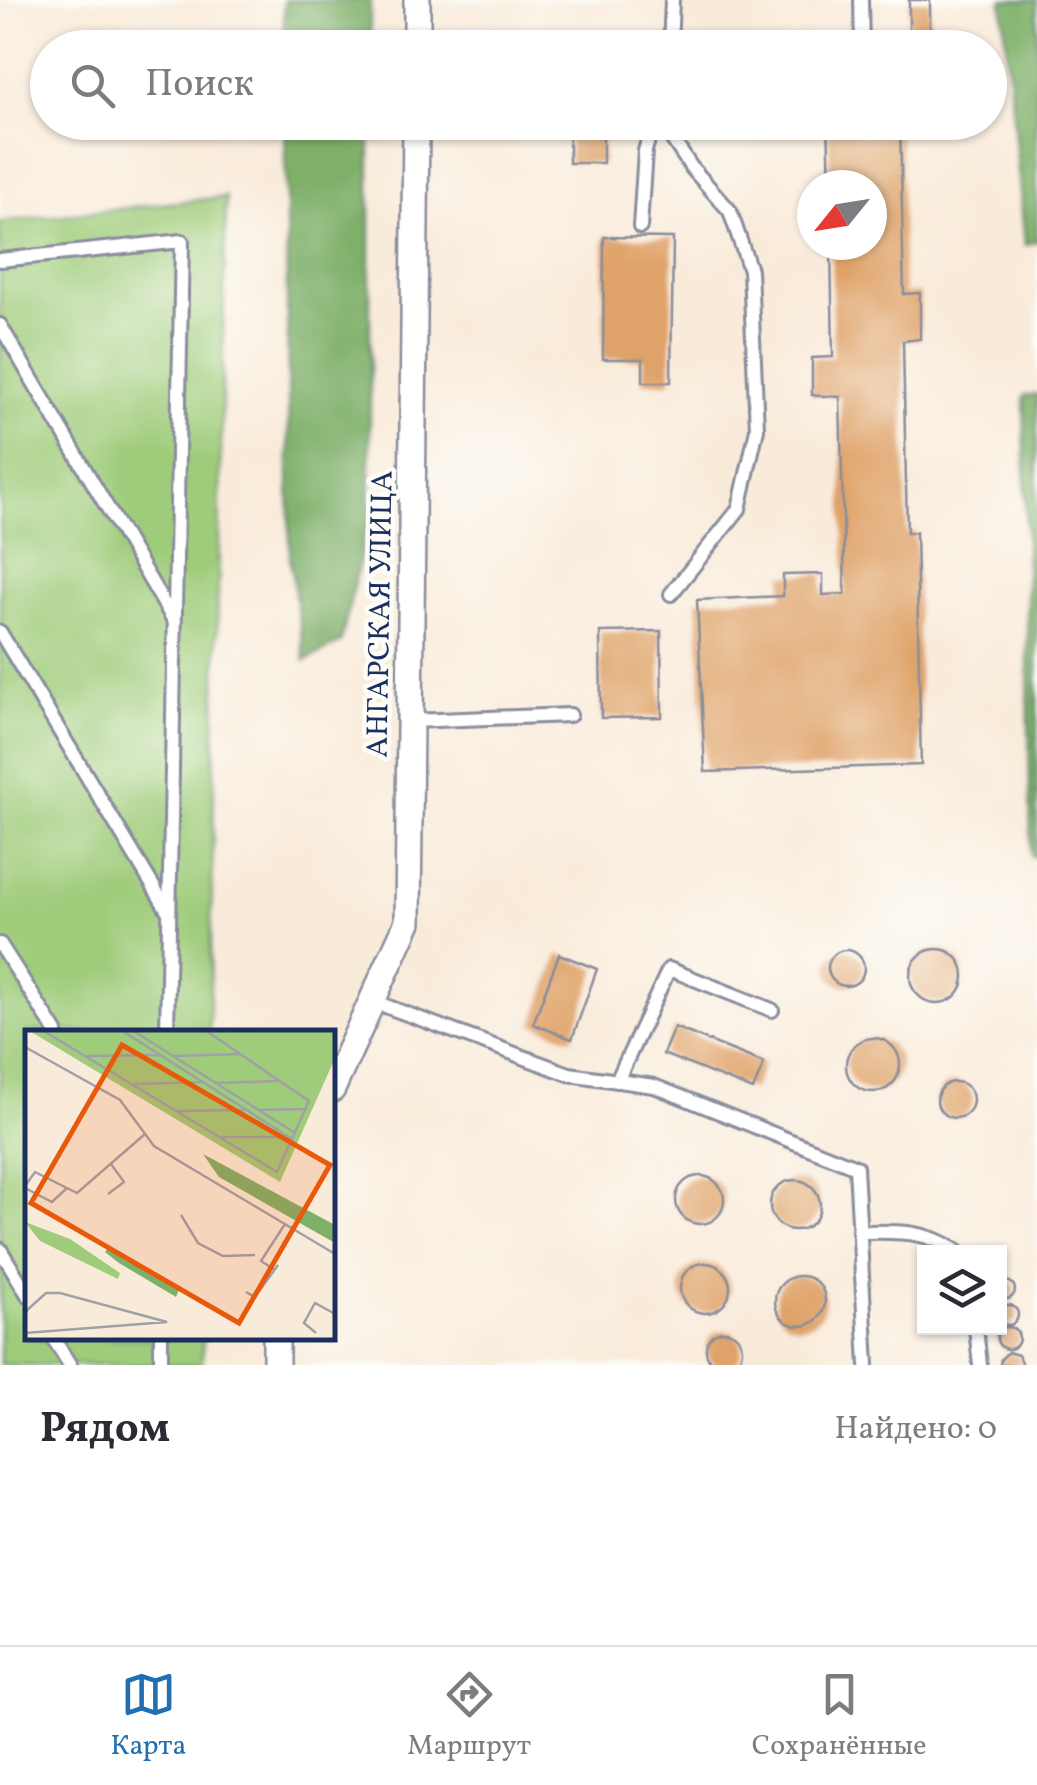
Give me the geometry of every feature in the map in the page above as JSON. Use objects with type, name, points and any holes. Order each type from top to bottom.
[{"type":"street","points":[[417,30],[418,0]]},
{"type":"street","name":"АНГАРСКАЯ УЛИЦА","points":[[335,1083],[408,922],[416,140]]},
{"type":"lane","points":[[671,30],[672,0]]},
{"type":"lane","points":[[862,0],[862,30]]},
{"type":"lane","points":[[640,227],[647,140]]},
{"type":"lane","points":[[671,594],[740,508],[757,429],[750,270],[730,210],[691,167],[673,140]]},
{"type":"lane","points":[[0,260],[182,242],[167,1030]]},
{"type":"lane","points":[[0,325],[175,622]]},
{"type":"lane","points":[[0,632],[169,914]]},
{"type":"lane","points":[[411,721],[570,715]]},
{"type":"lane","points":[[0,944],[55,1030]]},
{"type":"lane","points":[[617,1081],[669,969],[772,1010]]},
{"type":"lane","points":[[372,1001],[569,1074],[654,1086],[856,1167],[866,1365]]},
{"type":"lane","points":[[859,1232],[908,1230],[947,1245]]},
{"type":"lane","points":[[0,1249],[25,1290]]},
{"type":"lane","points":[[977,1335],[980,1365]]},
{"type":"lane","points":[[54,1340],[70,1365]]},
{"type":"lane","points":[[160,1365],[161,1340]]},
{"type":"green space","points":[[284,0],[370,0],[370,30],[284,30]]},
{"type":"green space","points":[[1002,0],[1037,0],[1037,241],[1025,245],[1007,30]]},
{"type":"green space","points":[[285,140],[370,140],[370,513],[341,642],[305,661],[290,559]]},
{"type":"green space","points":[[226,197],[209,1030],[25,1030],[25,1340],[203,1340],[202,1365],[0,1365],[0,222]]},
{"type":"green space","points":[[1037,394],[1037,857],[1031,856],[1024,396]]},
{"type":"building","points":[[909,0],[930,0],[930,30],[909,30]]},
{"type":"building","points":[[569,140],[603,140],[603,163],[569,163]]},
{"type":"building","points":[[829,140],[900,140],[904,294],[920,293],[920,339],[903,341],[907,533],[916,532],[921,765],[705,772],[697,600],[783,596],[783,575],[823,574],[823,595],[845,594],[840,397],[812,395],[812,358],[833,357],[831,260],[887,260],[887,170],[830,170]]},
{"type":"building","points":[[604,237],[673,238],[671,382],[643,382],[643,359],[603,359]]},
{"type":"building","points":[[661,631],[662,717],[601,718],[600,632]]},
{"type":"building","points":[[937,949],[956,957],[964,976],[956,995],[937,1003],[918,995],[910,976],[918,957]]},
{"type":"building","points":[[846,950],[859,955],[864,968],[859,981],[846,986],[833,981],[828,968],[833,955]]},
{"type":"building","points":[[559,954],[597,969],[572,1039],[533,1024]]},
{"type":"building","points":[[674,1027],[764,1063],[753,1090],[663,1054]]},
{"type":"building","points":[[873,1038],[892,1046],[900,1065],[892,1084],[873,1092],[854,1084],[846,1065],[854,1046]]},
{"type":"building","points":[[955,1082],[968,1087],[973,1100],[968,1113],[955,1118],[942,1113],[937,1100],[942,1087]]},
{"type":"building","points":[[700,1176],[717,1183],[724,1200],[717,1217],[700,1224],[683,1217],[676,1200],[683,1183]]},
{"type":"building","points":[[795,1180],[813,1187],[820,1205],[813,1223],[795,1230],[777,1223],[770,1205],[777,1187]]},
{"type":"building","points":[[705,1263],[723,1270],[730,1288],[723,1306],[705,1313],[687,1306],[680,1288],[687,1270]]},
{"type":"building","points":[[800,1276],[818,1283],[825,1301],[818,1319],[800,1326],[782,1319],[775,1301],[782,1283]]},
{"type":"building","points":[[1007,1281],[1013,1283],[1013,1297],[1007,1299]]},
{"type":"building","points":[[1007,1305],[1017,1311],[1015,1322],[1007,1325]]},
{"type":"building","points":[[1007,1327],[1018,1334],[1018,1342],[1012,1348],[1004,1348],[998,1342],[998,1335],[1007,1335]]},
{"type":"building","points":[[724,1331],[737,1336],[742,1349],[737,1362],[711,1362],[706,1349],[711,1336]]},
{"type":"building","points":[[1008,1352],[1018,1355],[1022,1365],[1000,1365]]}]
